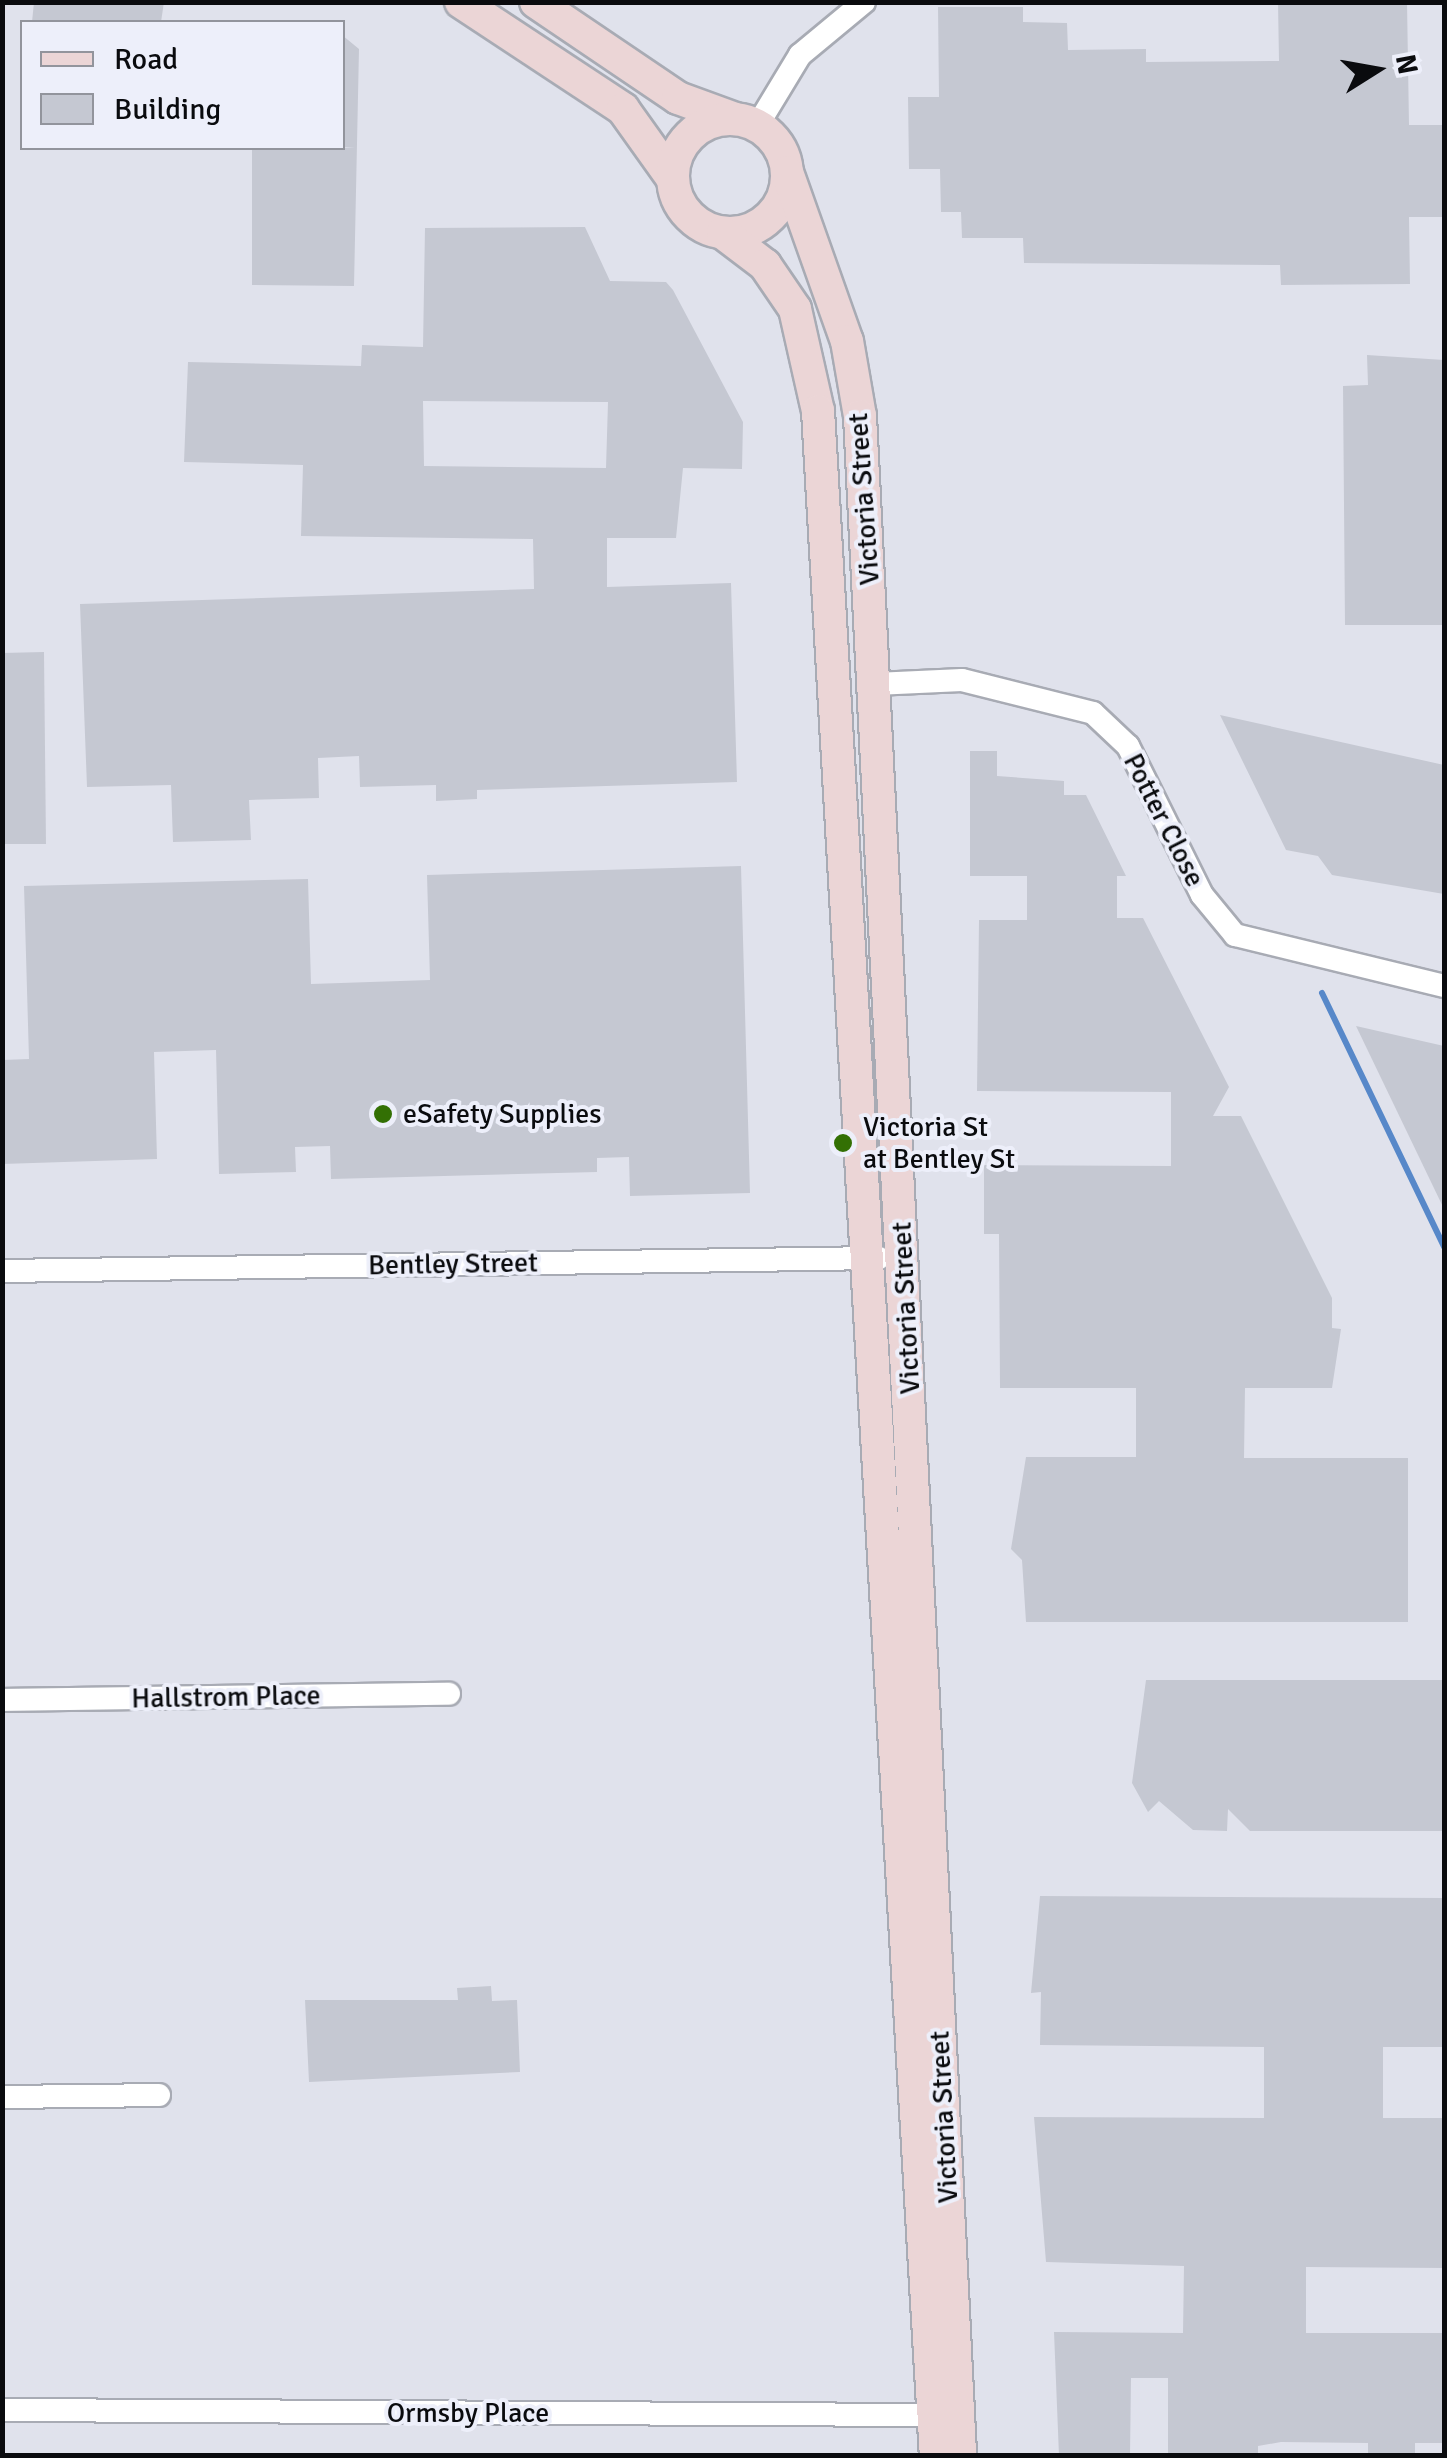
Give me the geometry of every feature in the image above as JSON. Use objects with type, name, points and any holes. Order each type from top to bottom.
[{"type":"main road","points":[[461,2],[623,109],[673,179],[683,209],[724,233],[769,218],[787,172],[749,123],[678,98],[536,2]]},
{"type":"main road","points":[[673,179],[692,133],[749,123]]},
{"type":"main road","name":"Victoria Street","points":[[787,172],[854,376],[875,684],[888,1258],[936,2456]]},
{"type":"main road","name":"Victoria Street","points":[[724,233],[782,285],[813,370],[888,1258],[960,2456]]},
{"type":"street","points":[[749,123],[800,55],[864,2]]},
{"type":"street","name":"Potter Close","points":[[875,684],[962,680],[1093,712],[1128,746],[1202,895],[1234,935],[1444,986]]},
{"type":"street","name":"Bentley Street","points":[[2,1271],[888,1258]]},
{"type":"street","name":"Hallstrom Place","points":[[2,1700],[449,1694]]},
{"type":"street","points":[[2,2098],[159,2094]]},
{"type":"street","name":"Ormsby Place","points":[[2,2410],[934,2416]]},
{"type":"building","points":[[34,2],[164,2],[161,20],[32,20]]},
{"type":"building","points":[[1278,2],[1407,2],[1409,125],[1444,125],[1444,217],[1409,217],[1410,284],[1281,285],[1280,265],[1024,263],[1023,238],[962,238],[961,212],[941,212],[940,169],[909,169],[908,97],[939,97],[938,7],[1023,7],[1023,22],[1067,23],[1068,50],[1146,49],[1146,62],[1279,61]]},
{"type":"building","points":[[345,37],[359,49],[354,286],[252,285],[252,150],[355,148],[345,147]]},
{"type":"building","points":[[585,227],[610,281],[666,282],[673,290],[743,422],[742,469],[683,468],[676,538],[607,538],[607,587],[731,583],[737,782],[477,790],[477,799],[436,801],[436,785],[360,787],[359,756],[318,758],[319,798],[249,800],[251,840],[173,842],[171,785],[87,787],[80,604],[534,589],[533,539],[301,536],[303,465],[184,462],[188,362],[361,366],[362,345],[423,347],[425,228]],"holes":[[[423,401],[608,402],[606,468],[424,466]]]},
{"type":"building","points":[[1367,355],[1444,360],[1444,625],[1345,625],[1343,386],[1368,385]]},
{"type":"building","points":[[44,652],[46,844],[2,844],[2,653]]},
{"type":"building","points":[[1220,715],[1444,765],[1444,894],[1332,875],[1318,856],[1286,850]]},
{"type":"building","points":[[970,751],[997,751],[997,776],[1064,781],[1064,795],[1086,795],[1126,876],[1117,876],[1117,918],[1143,918],[1229,1087],[1213,1116],[1241,1116],[1332,1298],[1332,1328],[1341,1329],[1332,1388],[1245,1388],[1244,1458],[1408,1458],[1408,1622],[1026,1622],[1022,1560],[1011,1549],[1026,1457],[1136,1457],[1136,1388],[1000,1388],[999,1234],[984,1234],[984,1165],[1171,1166],[1171,1092],[977,1091],[979,920],[1027,920],[1027,876],[970,876]]},
{"type":"building","points":[[741,866],[750,1193],[630,1196],[629,1157],[597,1158],[597,1172],[331,1179],[330,1146],[295,1147],[296,1172],[219,1174],[216,1050],[154,1052],[157,1159],[2,1164],[2,1060],[29,1059],[24,886],[308,879],[311,984],[430,980],[427,875]]},
{"type":"building","points":[[1356,1026],[1444,1046],[1444,1209]]},
{"type":"building","points":[[1146,1680],[1444,1680],[1444,1831],[1250,1831],[1228,1809],[1227,1831],[1193,1830],[1159,1801],[1148,1812],[1132,1783]]},
{"type":"building","points":[[1040,1896],[1444,1898],[1444,2047],[1383,2047],[1383,2118],[1444,2118],[1444,2268],[1306,2267],[1306,2333],[1444,2333],[1444,2443],[1415,2443],[1415,2456],[1368,2456],[1368,2443],[1281,2442],[1258,2446],[1258,2456],[1168,2456],[1168,2378],[1131,2378],[1130,2456],[1059,2456],[1054,2332],[1183,2333],[1184,2266],[1046,2262],[1034,2117],[1264,2118],[1264,2047],[1040,2045],[1041,1992],[1031,1993]]},
{"type":"building","points":[[491,1986],[492,2001],[517,2000],[520,2072],[309,2082],[305,2000],[458,2000],[457,1988]]},
{"type":"waterway","points":[[1322,993],[1444,1247]]},
{"type":"place","name":"eSafety Supplies","points":[[383,1114]]},
{"type":"place","name":"Victoria St at Bentley St","points":[[843,1143]]}]
